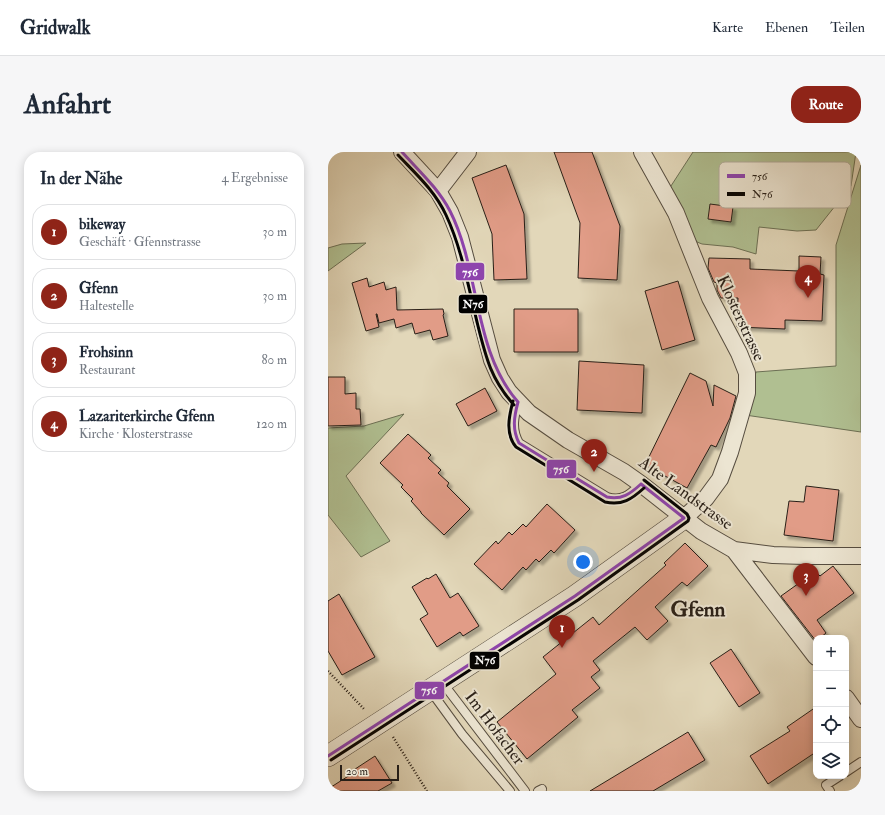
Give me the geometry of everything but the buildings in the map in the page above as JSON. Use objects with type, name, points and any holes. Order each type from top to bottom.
[{"type":"street","name":"Alte Landstrasse","points":[[402,152],[438,191],[450,212],[460,238],[492,360],[500,378],[509,392],[529,413],[543,424],[641,484],[701,531],[734,550],[813,653]]},
{"type":"street","points":[[438,191],[468,152]]},
{"type":"street","name":"Klosterstrasse","points":[[642,152],[676,213],[710,298],[739,353],[747,373],[746,393],[730,452],[720,479],[706,498],[684,518]]},
{"type":"street","points":[[328,756],[575,596],[684,518]]},
{"type":"street","points":[[734,550],[773,555],[861,556]]},
{"type":"street","points":[[849,702],[861,719]]},
{"type":"lane","points":[[518,402],[513,420],[516,436],[519,442],[607,497],[619,499],[625,497],[641,484]]},
{"type":"lane","points":[[436,686],[462,734],[510,791]]},
{"type":"lane","name":"Im Hofacher","points":[[436,686],[525,791]]},
{"type":"lane","points":[[849,770],[861,762]]},
{"type":"lane","points":[[830,791],[826,785],[835,779]]},
{"type":"path","points":[[328,671],[380,722],[427,791]]},
{"type":"green space","points":[[693,152],[856,152],[851,186],[851,162],[719,162],[719,208],[834,208],[816,230],[797,231],[759,227],[756,254],[733,247],[702,244],[697,242],[689,230],[669,189]]},
{"type":"green space","points":[[861,165],[861,432],[745,415],[756,372],[836,366],[836,245],[848,208],[851,208],[851,197]]},
{"type":"green space","points":[[366,243],[328,271],[328,248],[342,244]]},
{"type":"green space","points":[[404,414],[346,476],[390,541],[361,557],[328,515],[328,428],[364,426]]},
{"type":"transit line","name":"756","points":[[402,152],[434,187],[450,211],[460,234],[478,310],[493,359],[503,382],[518,402]]},
{"type":"transit line","name":"N76","points":[[398,155],[431,190],[442,206],[452,228],[461,256],[490,368],[500,386],[514,405]]},
{"type":"transit line","name":"N76","points":[[513,401],[509,419],[509,431],[516,447],[605,502],[617,503],[626,501],[644,488]]},
{"type":"transit line","name":"756","points":[[518,402],[514,423],[515,433],[519,443],[607,497],[621,497],[633,491],[641,484]]},
{"type":"transit line","name":"N76","points":[[331,760],[578,600],[688,521],[689,518],[687,514],[644,480]]},
{"type":"transit line","name":"756","points":[[328,756],[575,596],[684,518],[641,484]]},
{"type":"place","name":"Lazariterkirche Gfenn","points":[[808,298]]},
{"type":"place","name":"Gfenn","points":[[594,472]]},
{"type":"place","name":"Frohsinn","points":[[806,596]]},
{"type":"place","name":"bikeway","points":[[562,648]]},
{"type":"district","name":"Gfenn","points":[[698,609]]}]
